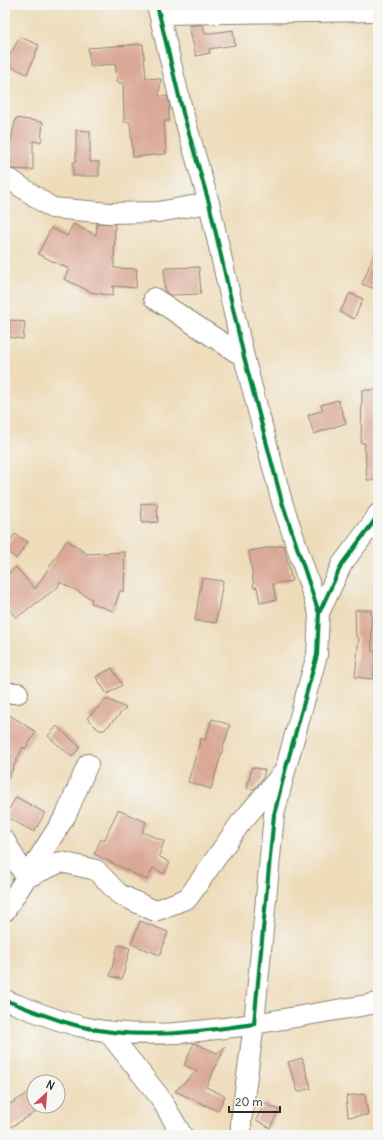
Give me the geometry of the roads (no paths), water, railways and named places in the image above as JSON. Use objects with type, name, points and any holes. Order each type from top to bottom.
[{"type":"street","points":[[241,1135],[241,1121],[254,1024],[274,815],[317,655],[319,613],[282,502],[244,357],[209,203],[183,113],[159,10],[378,11]]},
{"type":"street","points":[[11,180],[52,208],[110,213],[158,212],[209,203]]},
{"type":"street","points":[[154,298],[244,357]]},
{"type":"street","points":[[319,613],[342,564],[378,514]]},
{"type":"street","points":[[5,911],[66,815],[88,764]]},
{"type":"street","points":[[26,878],[61,862],[96,870],[119,894],[154,911],[188,898],[239,825],[285,771]]},
{"type":"street","points":[[5,841],[26,878]]},
{"type":"street","points":[[5,1000],[47,1018],[84,1027],[133,1034],[206,1031],[378,1003]]},
{"type":"street","points":[[107,1031],[159,1096],[182,1135]]}]
